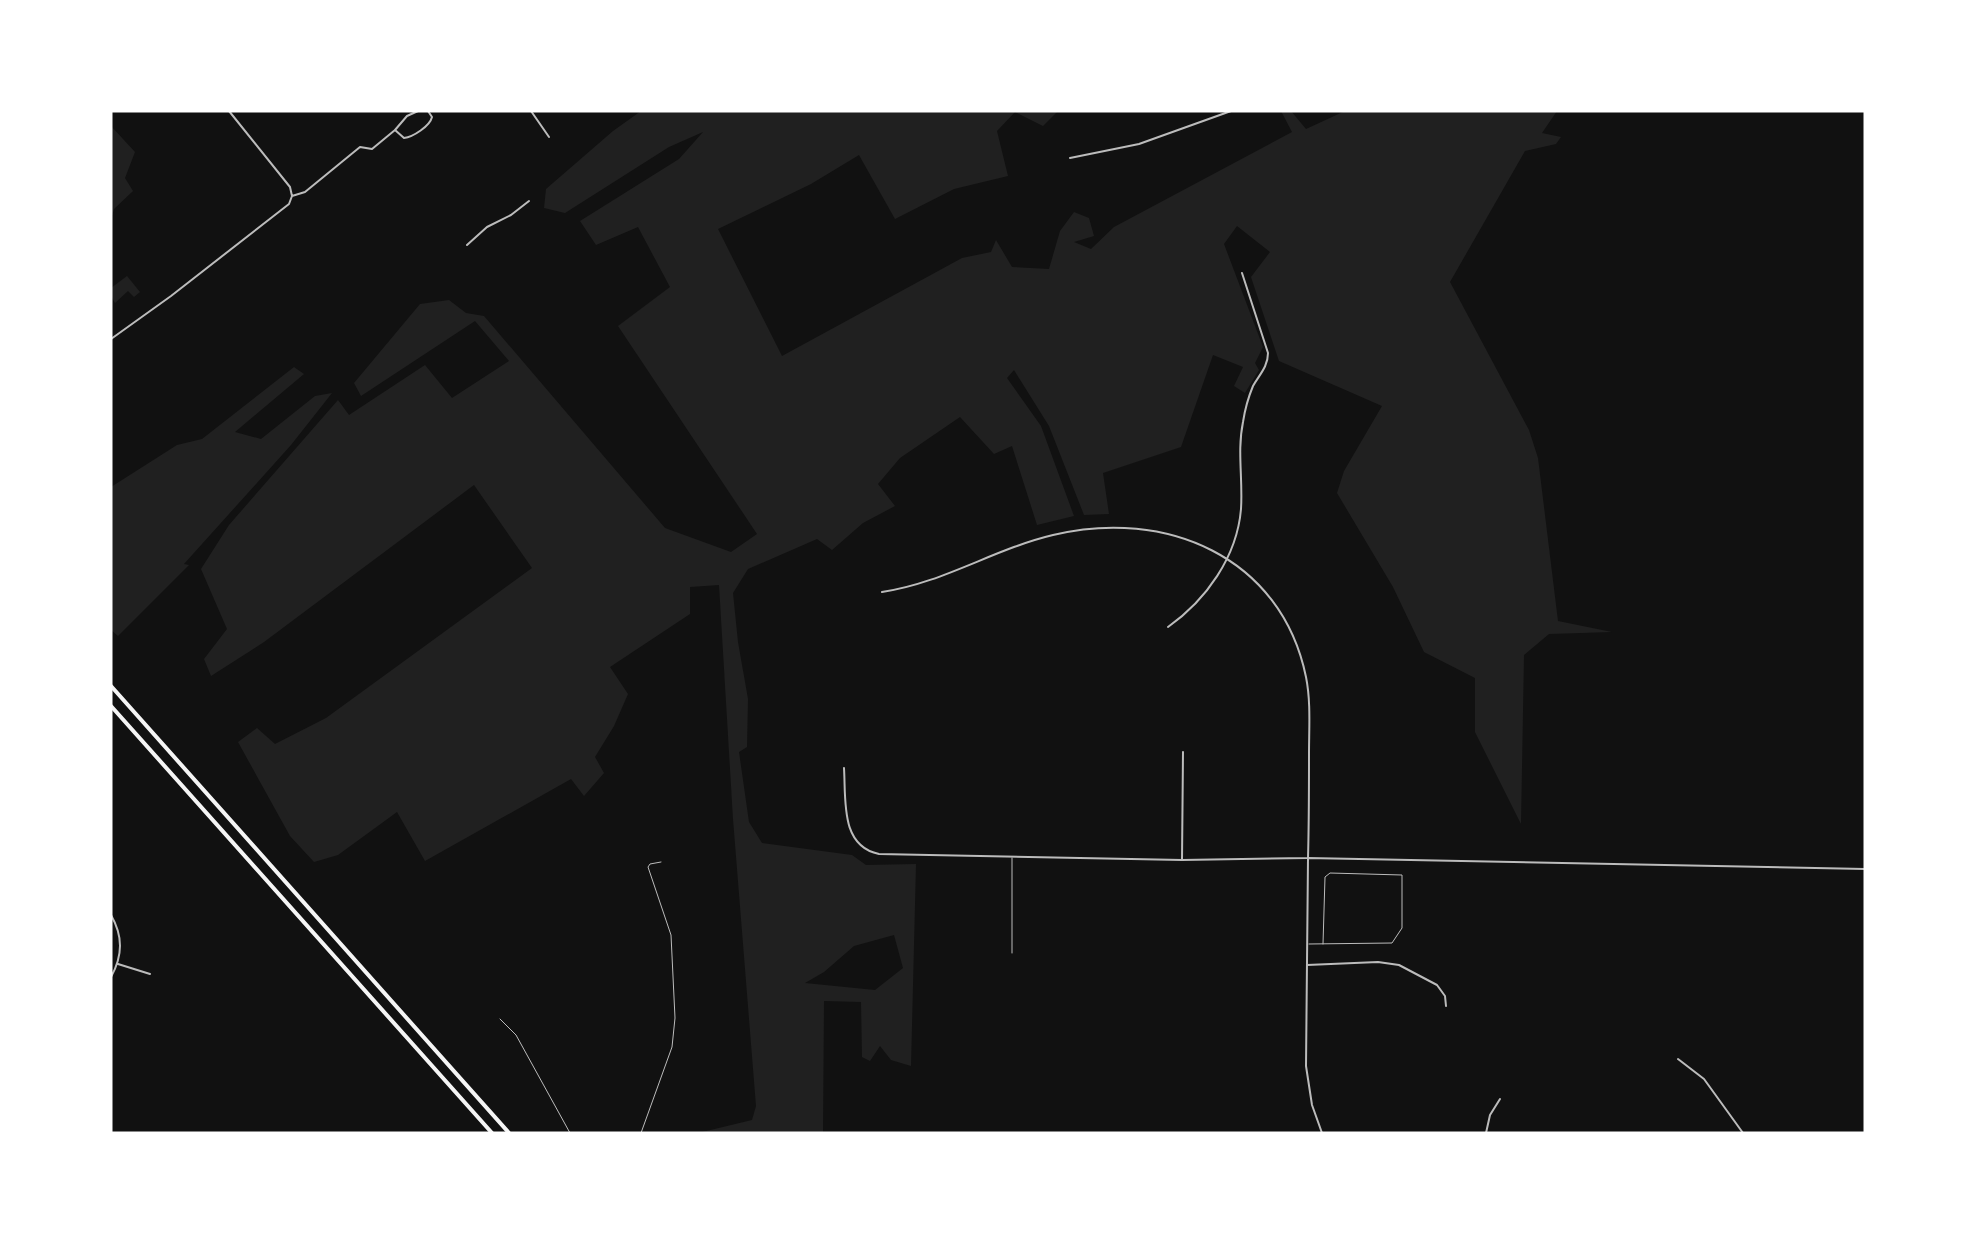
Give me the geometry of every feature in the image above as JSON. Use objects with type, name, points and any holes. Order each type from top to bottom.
[{"type":"highway","points":[[111,686],[509,1133]]},
{"type":"highway","points":[[111,706],[492,1133]]},
{"type":"street","points":[[111,339],[289,204],[292,196],[290,187],[229,111]]},
{"type":"street","points":[[292,196],[304,192],[360,147],[372,149],[407,116],[418,111]]},
{"type":"street","points":[[394,130],[404,138],[409,137],[431,122],[432,117],[428,111]]},
{"type":"street","points":[[531,111],[549,136]]},
{"type":"street","points":[[1070,158],[1139,144],[1231,111]]},
{"type":"street","points":[[467,245],[487,227],[511,215],[529,201]]},
{"type":"street","points":[[1168,627],[1204,594],[1227,558],[1239,519],[1239,455],[1245,410],[1253,386],[1268,359],[1268,349],[1242,273]]},
{"type":"street","points":[[882,592],[912,588],[1035,539],[1094,528],[1131,527],[1158,530],[1200,543],[1227,558],[1257,583],[1292,633],[1302,661],[1309,697],[1307,1079],[1312,1105],[1322,1133]]},
{"type":"street","points":[[1182,860],[1183,752]]},
{"type":"street","points":[[844,768],[849,830],[854,841],[867,851],[904,857],[1182,860],[1308,858],[1865,869]]},
{"type":"street","points":[[111,915],[121,941],[118,964],[111,977]]},
{"type":"street","points":[[1307,965],[1378,962],[1399,964],[1437,985],[1445,996],[1446,1006]]},
{"type":"street","points":[[118,964],[150,974]]},
{"type":"street","points":[[1678,1059],[1704,1079],[1743,1133]]},
{"type":"street","points":[[1486,1133],[1490,1115],[1500,1099]]},
{"type":"lane","points":[[1012,858],[1012,953]]},
{"type":"lane","points":[[641,1133],[672,1047],[675,1028],[671,935],[648,867],[650,864],[661,862]]},
{"type":"lane","points":[[1307,944],[1323,944],[1392,943],[1402,928],[1401,875],[1330,873],[1325,878],[1323,944]]},
{"type":"lane","points":[[500,1019],[516,1035],[570,1133]]},
{"type":"shaded area","points":[[641,111],[1058,111],[1043,126],[1015,112],[997,131],[1008,176],[954,189],[895,219],[859,155],[811,184],[718,229],[782,356],[962,258],[991,252],[996,240],[1012,267],[1049,269],[1060,231],[1074,212],[1089,218],[1094,236],[1074,242],[1091,249],[1114,227],[1292,132],[1281,111],[1291,111],[1306,129],[1345,111],[1557,111],[1542,133],[1561,137],[1556,144],[1525,151],[1450,282],[1529,430],[1538,458],[1558,621],[1612,632],[1549,634],[1524,655],[1521,824],[1475,732],[1475,678],[1424,652],[1393,587],[1337,493],[1344,471],[1382,406],[1279,361],[1251,277],[1270,252],[1237,226],[1224,244],[1263,347],[1255,363],[1259,370],[1245,393],[1234,386],[1243,367],[1213,355],[1181,447],[1103,473],[1109,514],[1084,515],[1049,426],[1014,370],[1007,378],[1041,426],[1074,516],[1037,525],[1012,446],[994,454],[960,417],[900,458],[878,484],[895,506],[863,523],[832,550],[817,539],[748,569],[733,593],[738,642],[748,699],[747,747],[739,752],[749,822],[762,843],[852,855],[866,865],[916,864],[911,1066],[891,1060],[880,1046],[870,1061],[862,1057],[861,1002],[824,1001],[823,1133],[698,1133],[752,1120],[756,1106],[733,819],[719,585],[690,587],[690,614],[610,667],[628,694],[614,726],[595,757],[604,773],[584,796],[571,779],[425,861],[397,812],[338,855],[314,862],[290,836],[238,742],[257,728],[275,744],[326,718],[532,568],[474,485],[264,642],[211,676],[204,659],[227,629],[201,569],[229,525],[338,400],[349,415],[425,365],[452,398],[509,361],[475,321],[361,396],[354,383],[420,304],[449,300],[466,313],[484,316],[665,528],[731,552],[757,534],[618,326],[670,287],[638,227],[596,245],[580,221],[679,159],[703,132],[669,147],[565,213],[544,208],[546,189],[613,131]],"holes":[[[894,935],[903,968],[875,990],[805,983],[824,972],[854,946]]]},
{"type":"shaded area","points":[[111,126],[135,152],[125,178],[133,191],[114,209],[111,219]]},
{"type":"shaded area","points":[[127,276],[140,292],[134,297],[128,291],[115,303],[111,296],[111,288]]},
{"type":"shaded area","points":[[294,367],[304,374],[235,432],[261,439],[315,396],[332,393],[291,445],[184,564],[189,565],[118,636],[111,630],[111,487],[177,445],[202,439]]}]
